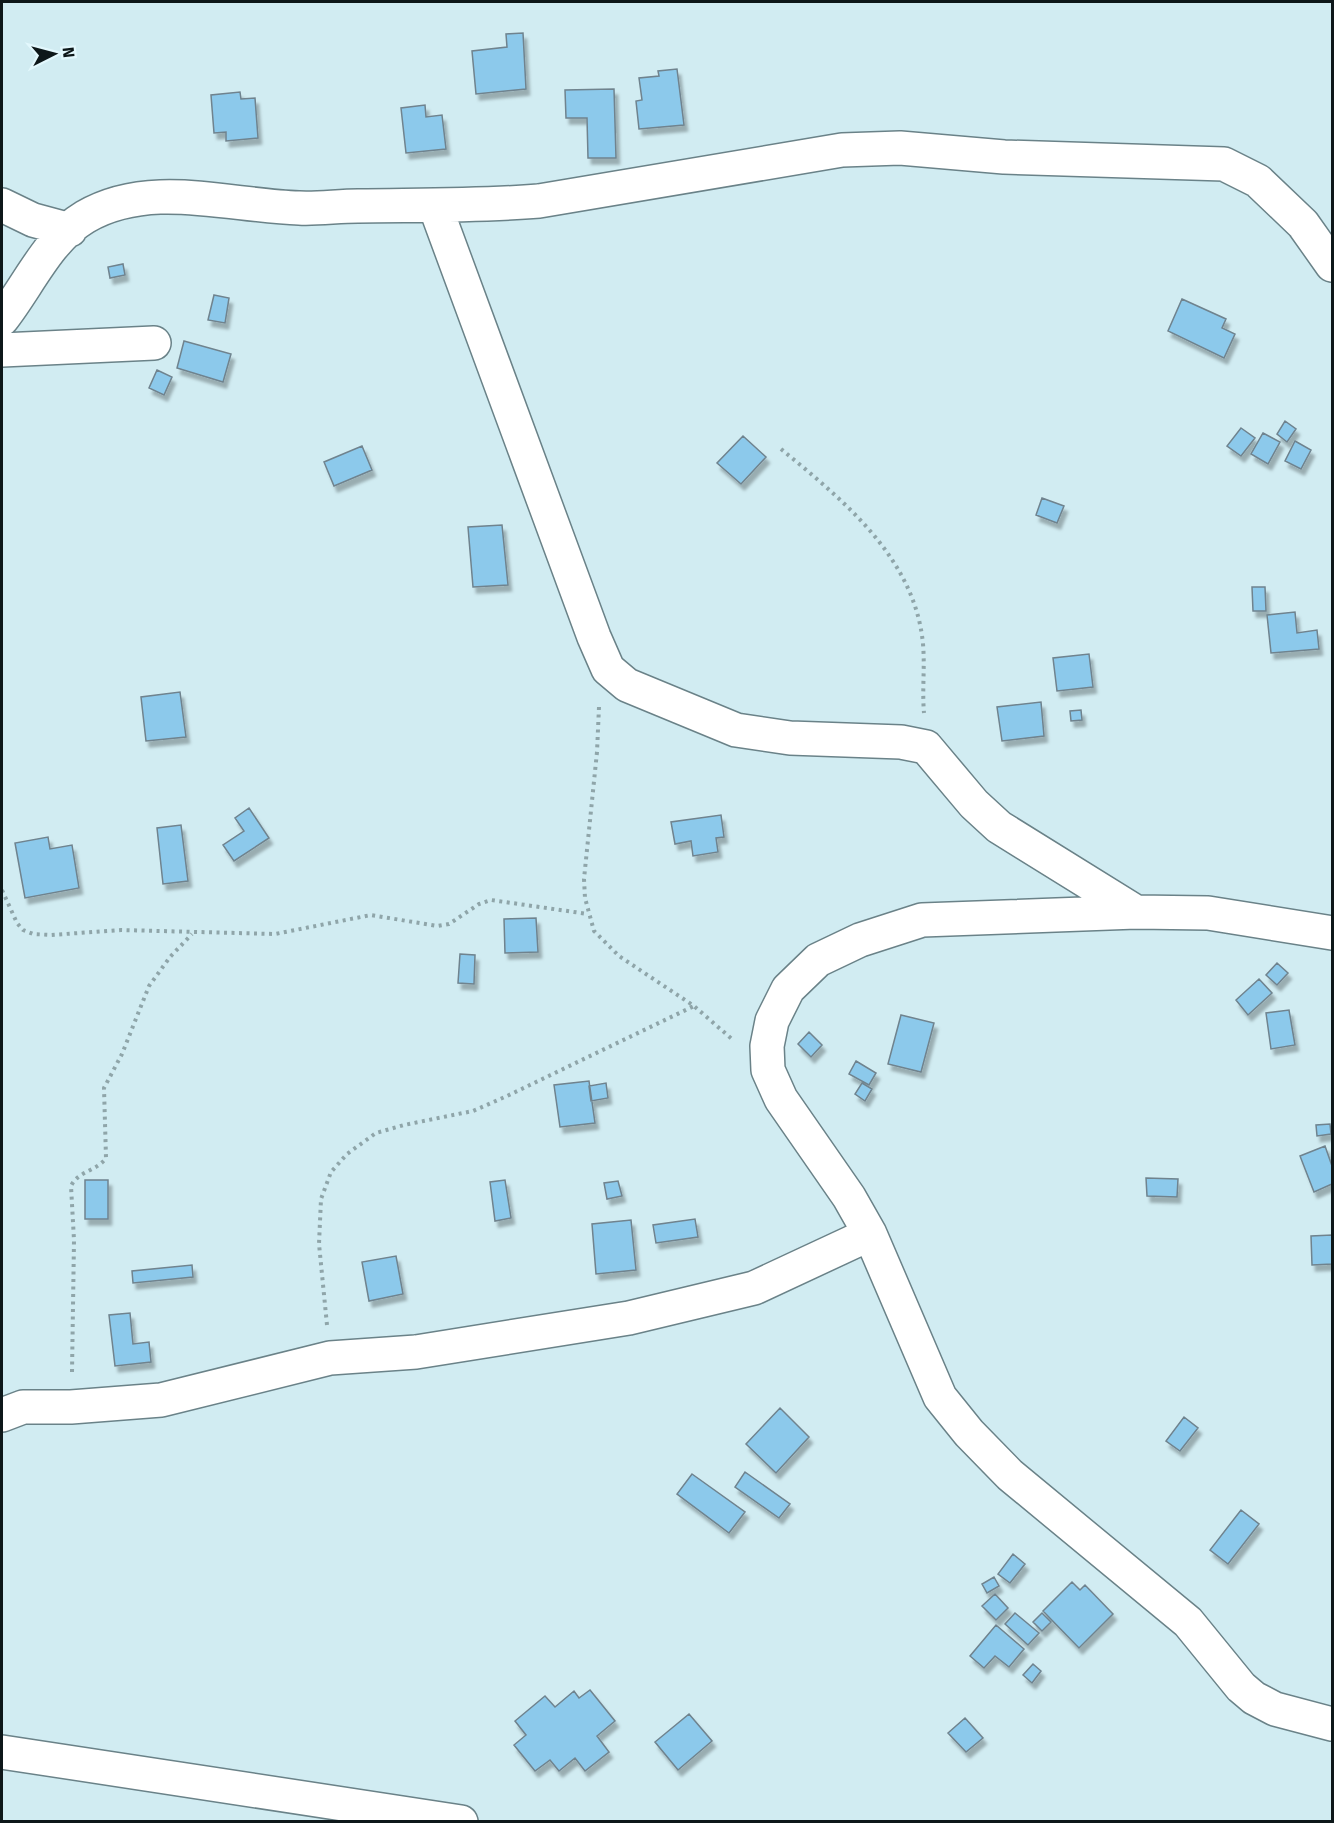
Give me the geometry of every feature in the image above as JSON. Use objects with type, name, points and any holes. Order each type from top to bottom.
[{"type":"street","points":[[2,318],[57,243],[83,218],[113,204],[138,199],[178,197],[299,208],[435,206],[539,201],[842,150],[900,148],[1004,157],[1224,164],[1258,181],[1303,224],[1332,265]]},
{"type":"street","points":[[2,205],[33,220],[70,230]]},
{"type":"street","points":[[435,206],[483,344],[608,669],[627,685],[736,730],[790,738],[901,742],[926,747],[974,804],[999,827],[1136,912]]},
{"type":"street","points":[[2,350],[154,343]]},
{"type":"street","points":[[1332,933],[1208,913],[1136,912],[922,920],[860,940],[818,960],[788,989],[771,1021],[767,1046],[768,1070],[781,1099],[849,1197],[870,1234],[940,1396],[969,1433],[1010,1475],[1188,1622],[1241,1687],[1254,1698],[1275,1709],[1332,1724]]},
{"type":"street","points":[[2,1415],[23,1407],[71,1407],[161,1400],[330,1358],[416,1352],[521,1337],[706,1301],[754,1288],[782,1277],[870,1234]]},
{"type":"street","points":[[2,1752],[461,1821]]},
{"type":"path","points":[[781,449],[846,503],[892,559],[917,610],[923,645],[922,691],[926,747]]},
{"type":"path","points":[[598,702],[597,752],[584,879],[588,914],[594,931],[619,956],[694,1006],[768,1070]]},
{"type":"path","points":[[2,890],[17,923],[33,934],[70,935],[121,930],[275,934],[371,915],[437,926],[449,924],[479,904],[491,900],[588,914]]},
{"type":"path","points":[[71,1407],[74,1240],[71,1186],[74,1180],[103,1162],[105,1158],[104,1088],[126,1046],[149,986],[170,957],[192,933]]},
{"type":"path","points":[[330,1358],[319,1244],[321,1199],[331,1172],[347,1154],[376,1133],[473,1111],[694,1006]]},
{"type":"building","points":[[523,33],[526,89],[476,94],[472,51],[507,47],[506,34]]},
{"type":"building","points":[[677,69],[684,125],[639,129],[636,101],[642,100],[639,78],[659,76],[658,71]]},
{"type":"building","points":[[614,89],[616,158],[588,158],[587,118],[566,118],[565,90]]},
{"type":"building","points":[[240,92],[241,99],[255,98],[258,138],[226,141],[226,132],[214,133],[211,95]]},
{"type":"building","points":[[425,105],[426,117],[442,115],[446,149],[406,153],[401,108]]},
{"type":"building","points":[[123,264],[125,275],[110,278],[108,267]]},
{"type":"building","points":[[214,295],[229,298],[225,323],[208,320]]},
{"type":"building","points":[[1182,299],[1226,319],[1222,328],[1235,334],[1224,358],[1168,331]]},
{"type":"building","points":[[184,341],[231,354],[223,382],[177,368]]},
{"type":"building","points":[[157,370],[172,377],[164,395],[149,388]]},
{"type":"building","points":[[1285,421],[1296,429],[1287,442],[1277,434]]},
{"type":"building","points":[[1241,428],[1255,438],[1241,456],[1227,446]]},
{"type":"building","points":[[1263,433],[1280,442],[1268,464],[1251,454]]},
{"type":"building","points":[[743,436],[766,457],[741,484],[717,463]]},
{"type":"building","points":[[1295,441],[1311,450],[1301,469],[1285,461]]},
{"type":"building","points":[[362,446],[372,470],[334,486],[324,462]]},
{"type":"building","points":[[1042,498],[1064,506],[1057,523],[1036,515]]},
{"type":"building","points":[[502,525],[508,585],[473,587],[468,527]]},
{"type":"building","points":[[1252,587],[1265,587],[1266,611],[1253,611]]},
{"type":"building","points":[[1295,612],[1297,633],[1317,630],[1319,649],[1271,653],[1267,615]]},
{"type":"building","points":[[1089,654],[1093,687],[1057,691],[1053,658]]},
{"type":"building","points":[[180,692],[186,737],[146,741],[141,697]]},
{"type":"building","points":[[1041,702],[1044,736],[1002,741],[997,707]]},
{"type":"building","points":[[1081,710],[1082,720],[1071,721],[1070,711]]},
{"type":"building","points":[[249,808],[269,838],[234,861],[223,845],[244,831],[235,818]]},
{"type":"building","points":[[721,815],[724,837],[716,838],[718,852],[693,856],[691,841],[675,844],[671,822]]},
{"type":"building","points":[[181,825],[188,881],[163,884],[157,828]]},
{"type":"building","points":[[48,837],[50,849],[72,845],[79,888],[25,898],[15,843]]},
{"type":"building","points":[[536,918],[538,952],[505,953],[504,919]]},
{"type":"building","points":[[460,954],[475,955],[474,984],[458,983]]},
{"type":"building","points":[[1277,963],[1288,973],[1277,985],[1266,975]]},
{"type":"building","points":[[1259,979],[1272,993],[1248,1015],[1236,1000]]},
{"type":"building","points":[[1289,1010],[1295,1045],[1271,1049],[1266,1013]]},
{"type":"building","points":[[901,1015],[934,1023],[921,1072],[888,1064]]},
{"type":"building","points":[[809,1032],[822,1045],[811,1057],[798,1044]]},
{"type":"building","points":[[856,1061],[876,1073],[869,1085],[849,1074]]},
{"type":"building","points":[[589,1081],[595,1123],[560,1127],[554,1085]]},
{"type":"building","points":[[606,1083],[608,1098],[591,1101],[589,1086]]},
{"type":"building","points":[[862,1083],[872,1089],[865,1101],[855,1094]]},
{"type":"building","points":[[1330,1124],[1331,1134],[1317,1136],[1316,1125]]},
{"type":"building","points":[[1325,1146],[1332,1166],[1332,1184],[1314,1192],[1300,1156]]},
{"type":"building","points":[[1146,1178],[1178,1179],[1177,1197],[1147,1196]]},
{"type":"building","points":[[85,1180],[108,1180],[108,1219],[85,1219]]},
{"type":"building","points":[[505,1180],[511,1218],[495,1221],[490,1182]]},
{"type":"building","points":[[618,1181],[622,1196],[607,1199],[604,1183]]},
{"type":"building","points":[[695,1219],[698,1237],[656,1243],[653,1225]]},
{"type":"building","points":[[631,1220],[636,1270],[596,1274],[592,1224]]},
{"type":"building","points":[[1332,1235],[1332,1264],[1312,1265],[1311,1236]]},
{"type":"building","points":[[396,1256],[403,1294],[369,1301],[362,1262]]},
{"type":"building","points":[[192,1265],[193,1277],[133,1283],[132,1271]]},
{"type":"building","points":[[130,1313],[133,1344],[149,1342],[151,1362],[115,1366],[109,1315]]},
{"type":"building","points":[[780,1408],[809,1437],[776,1473],[746,1444]]},
{"type":"building","points":[[1184,1417],[1198,1428],[1180,1451],[1166,1441]]},
{"type":"building","points":[[745,1472],[790,1504],[779,1518],[735,1487]]},
{"type":"building","points":[[692,1474],[745,1512],[729,1533],[677,1494]]},
{"type":"building","points":[[1241,1510],[1259,1524],[1228,1564],[1210,1550]]},
{"type":"building","points":[[1013,1554],[1025,1564],[1010,1583],[998,1574]]},
{"type":"building","points":[[994,1577],[999,1586],[987,1593],[982,1584]]},
{"type":"building","points":[[1072,1582],[1080,1590],[1085,1585],[1113,1614],[1079,1648],[1043,1611]]},
{"type":"building","points":[[995,1594],[1008,1608],[996,1620],[982,1606]]},
{"type":"building","points":[[1015,1613],[1039,1633],[1028,1645],[1005,1624]]},
{"type":"building","points":[[1042,1613],[1051,1622],[1042,1631],[1033,1622]]},
{"type":"building","points":[[996,1625],[1024,1649],[1009,1667],[995,1656],[984,1668],[970,1656]]},
{"type":"building","points":[[1033,1664],[1041,1671],[1032,1683],[1023,1675]]},
{"type":"building","points":[[590,1690],[615,1721],[597,1736],[609,1752],[585,1771],[575,1758],[559,1771],[550,1760],[535,1771],[514,1745],[526,1735],[515,1721],[545,1696],[555,1707],[574,1691],[579,1698]]},
{"type":"building","points":[[689,1714],[712,1741],[678,1770],[655,1742]]},
{"type":"building","points":[[965,1718],[983,1738],[966,1752],[948,1733]]}]
